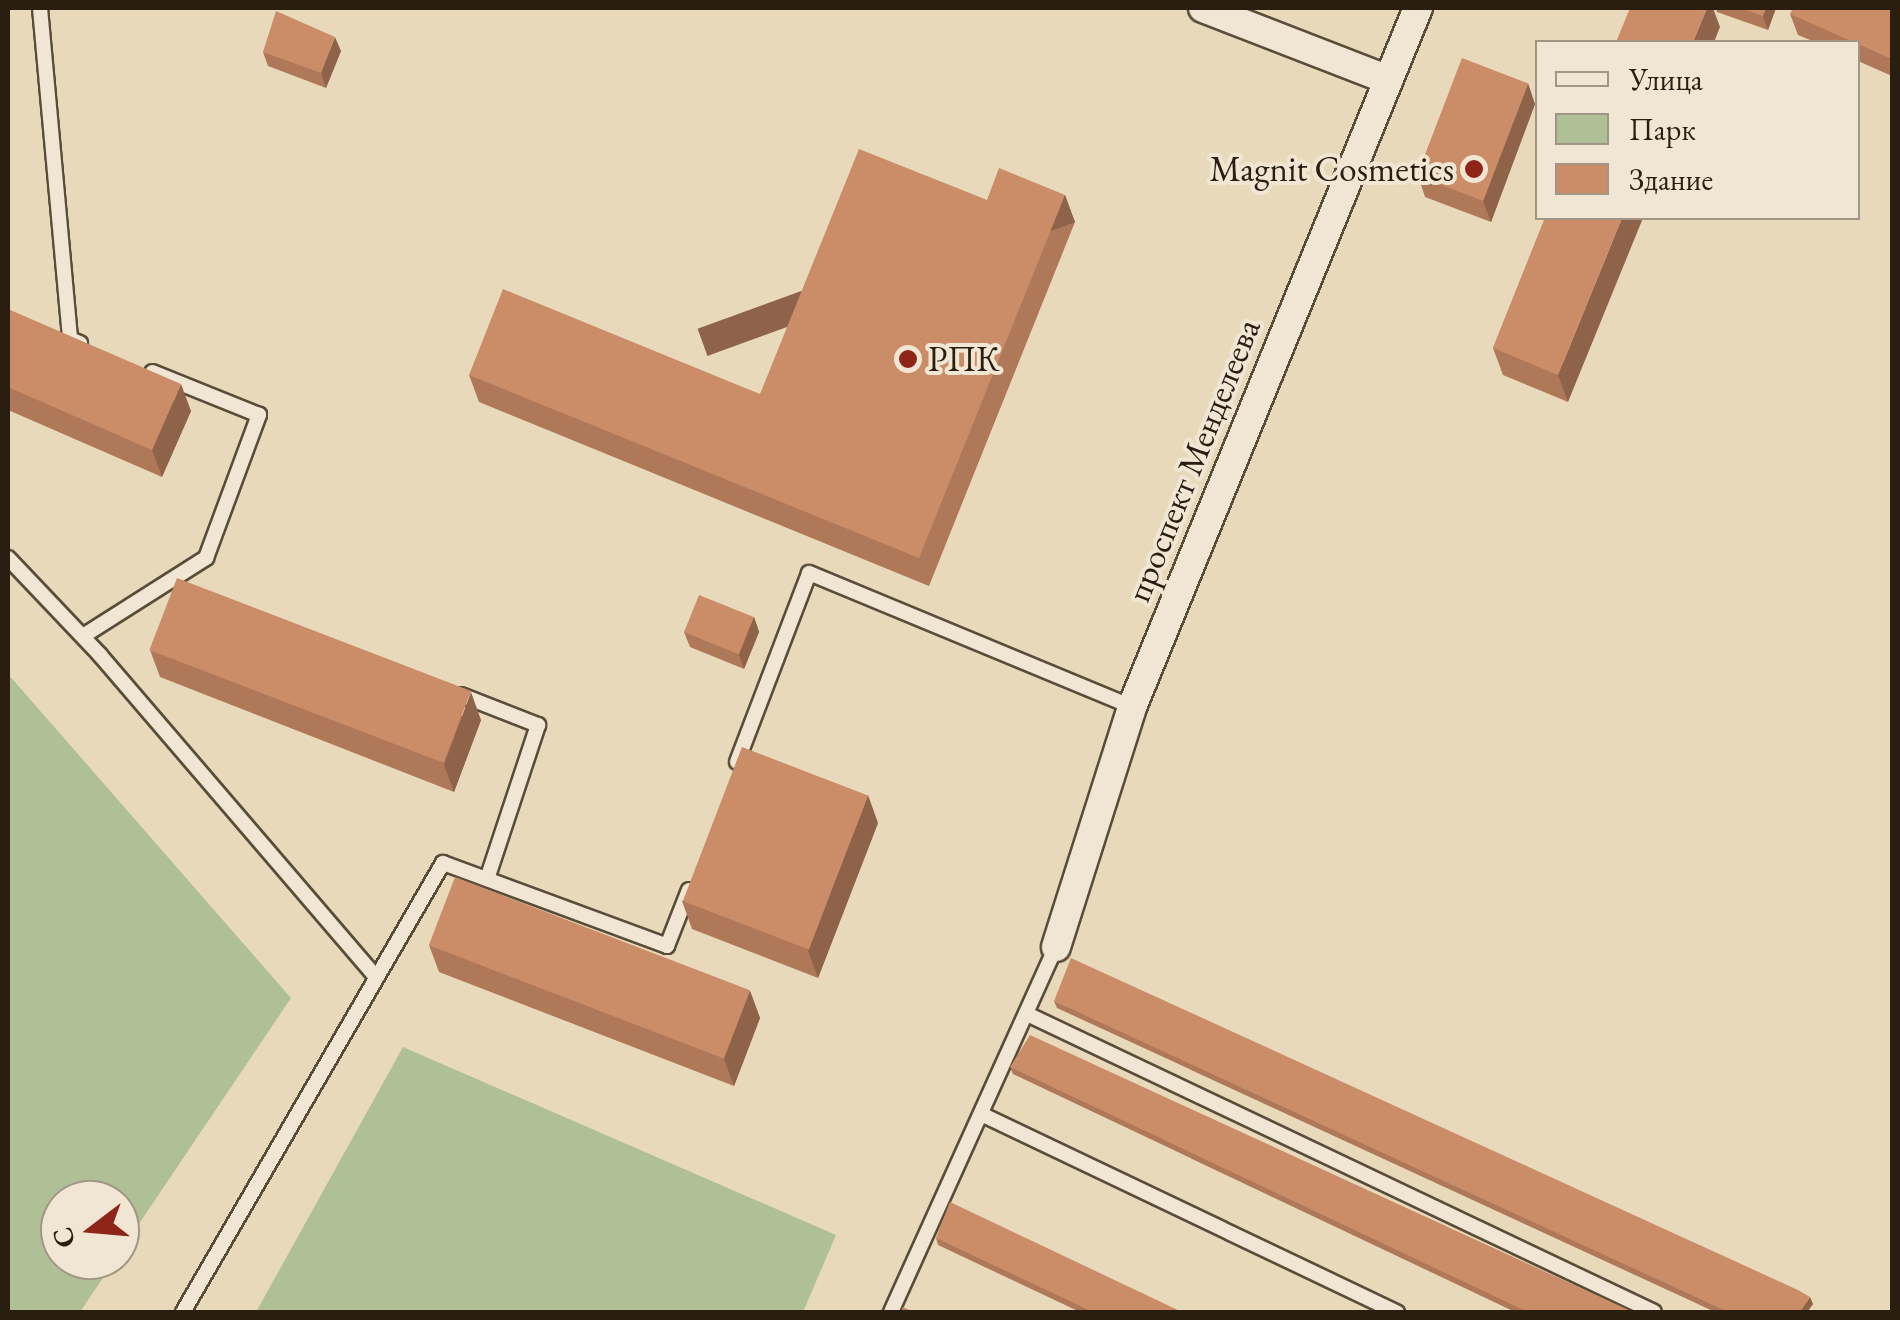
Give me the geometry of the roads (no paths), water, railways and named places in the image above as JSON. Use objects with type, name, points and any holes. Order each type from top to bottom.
[{"type":"street","points":[[1203,8],[1389,80]]},
{"type":"street","name":"проспект Менделеева","points":[[1056,947],[1132,707],[1418,8]]},
{"type":"lane","points":[[40,8],[70,339],[87,346]]},
{"type":"lane","points":[[83,636],[206,558],[259,414],[139,367]]},
{"type":"lane","points":[[8,558],[83,636],[375,976]]},
{"type":"lane","points":[[731,778],[809,573],[1132,707]]},
{"type":"lane","points":[[448,690],[538,726],[487,879]]},
{"type":"lane","points":[[182,1312],[443,863],[667,946],[696,872]]},
{"type":"lane","points":[[891,1312],[1056,947]]},
{"type":"lane","points":[[1026,1014],[1654,1312]]},
{"type":"lane","points":[[981,1114],[1397,1312]]},
{"type":"place","name":"Magnit Cosmetics","points":[[1474,169]]},
{"type":"place","name":"РПК","points":[[908,359]]}]
